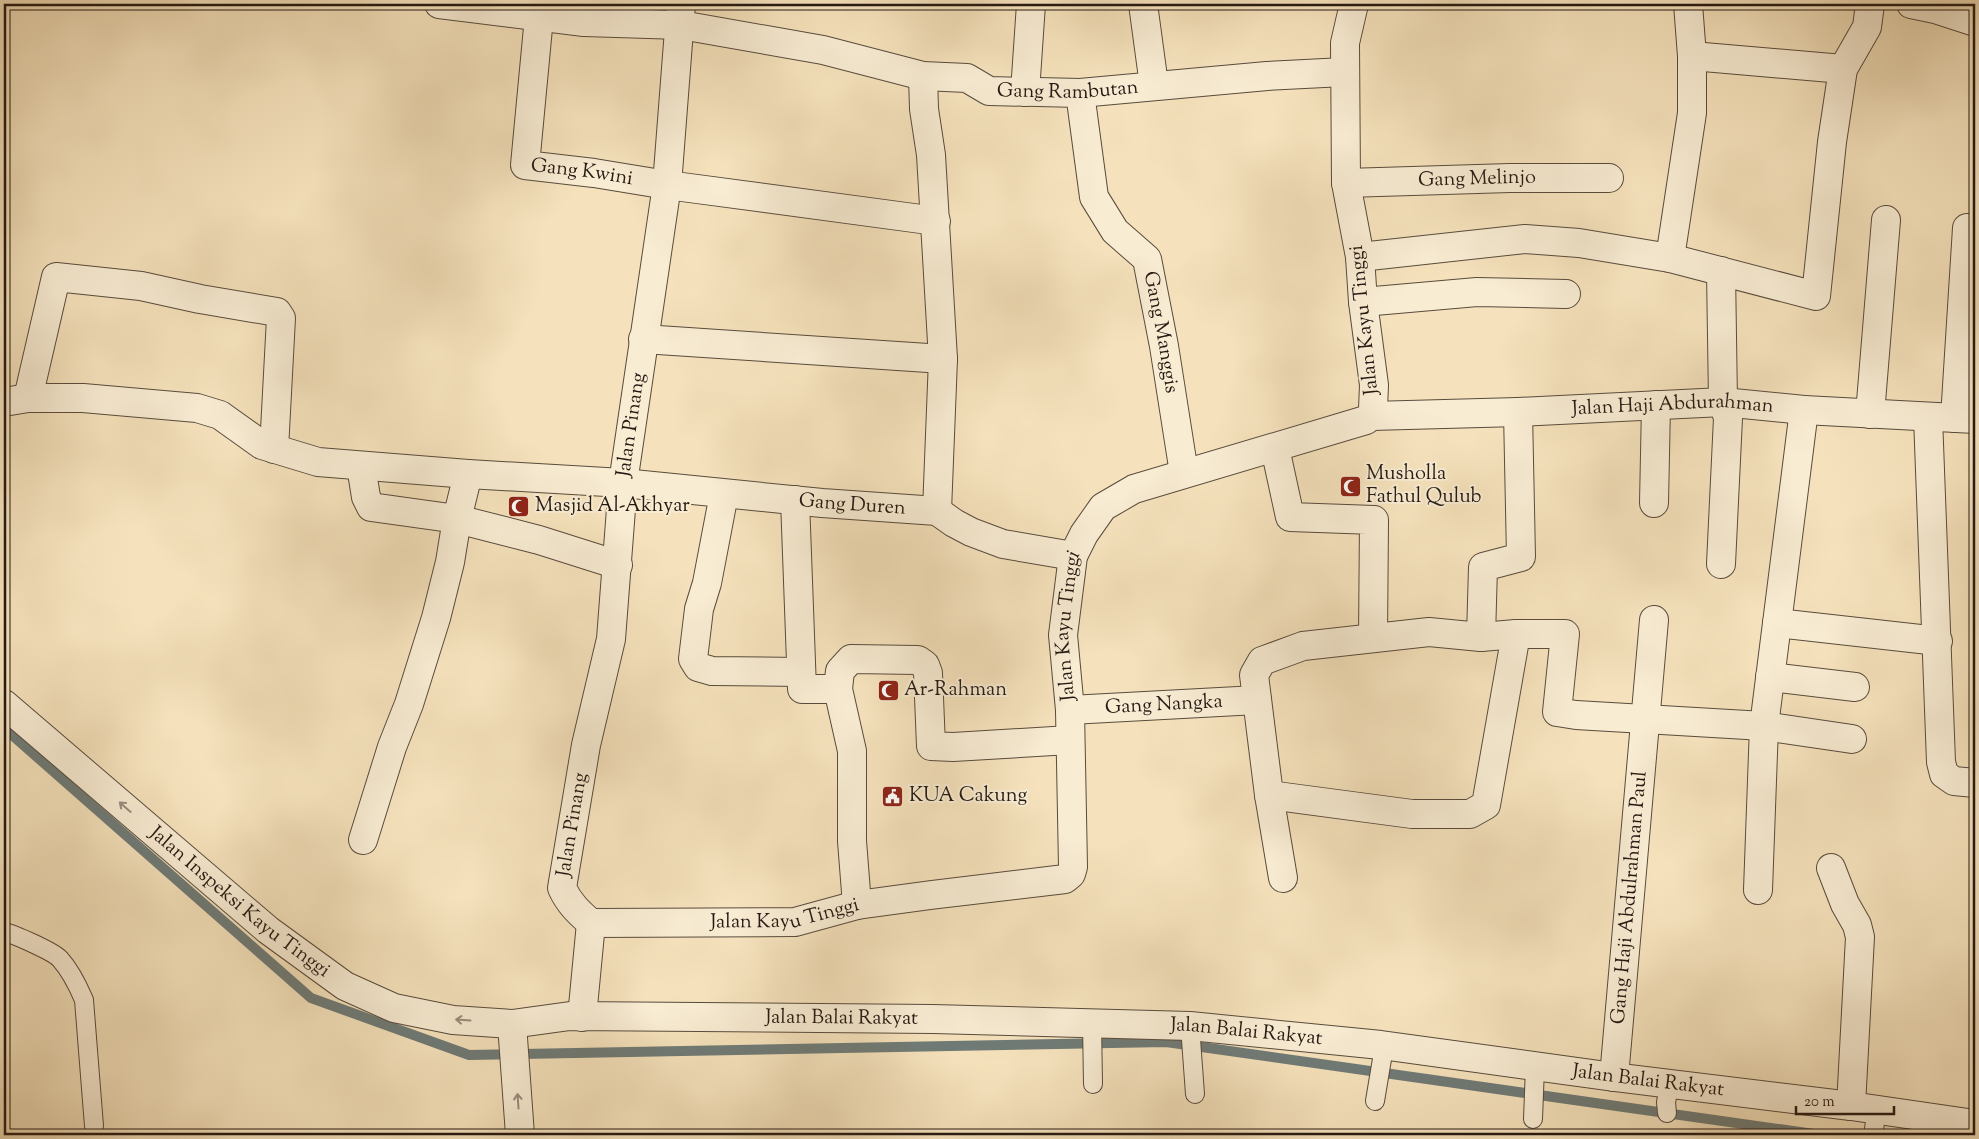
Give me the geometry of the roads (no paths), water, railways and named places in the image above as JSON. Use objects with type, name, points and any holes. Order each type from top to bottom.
[{"type":"street","name":"Gang Rambutan","points":[[438,4],[584,22],[681,14],[923,76],[966,78],[984,90],[990,91],[1080,92],[1267,76],[1344,72]]},
{"type":"street","points":[[1025,92],[1031,4]]},
{"type":"street","points":[[1143,4],[1154,85]]},
{"type":"street","name":"Jalan Kayu Tinggi","points":[[591,923],[795,922],[857,905],[1066,879],[1071,874],[1073,867],[1070,710],[1063,635],[1073,556],[1084,534],[1103,506],[1134,489],[1366,420],[1371,416],[1374,385],[1363,302],[1360,257],[1346,183],[1345,43],[1354,4]]},
{"type":"street","points":[[1670,258],[1692,113],[1692,56],[1688,4]]},
{"type":"street","points":[[1360,257],[1525,239],[1579,243],[1670,258],[1816,296],[1832,142],[1843,69],[1867,27],[1870,4]]},
{"type":"street","points":[[1911,4],[1935,9],[1975,22]]},
{"type":"street","name":"Jalan Pinang","points":[[591,923],[577,911],[568,900],[562,888],[586,744],[611,639],[623,483],[667,185],[681,14]]},
{"type":"street","name":"Gang Kwini","points":[[539,17],[525,165],[594,173],[667,185]]},
{"type":"street","points":[[1692,56],[1843,69]]},
{"type":"street","points":[[923,76],[924,109],[931,154],[936,220],[943,359],[937,511],[971,532],[1003,544],[1073,556]]},
{"type":"street","name":"Gang Manggis","points":[[1080,92],[1094,197],[1115,231],[1147,259],[1164,346],[1184,473]]},
{"type":"street","name":"Gang Melinjo","points":[[1346,183],[1608,178]]},
{"type":"street","points":[[667,185],[936,220]]},
{"type":"street","points":[[1870,414],[1886,220]]},
{"type":"street","points":[[1965,419],[1967,228]]},
{"type":"street","points":[[1721,271],[1724,402],[1728,418],[1721,564]]},
{"type":"street","points":[[274,449],[281,318],[277,312],[200,299],[141,286],[56,277],[16,400],[83,398],[197,408],[220,415],[262,445],[274,449],[318,462],[468,474],[623,483]]},
{"type":"street","points":[[1363,302],[1477,292],[1566,294]]},
{"type":"street","points":[[643,339],[943,359]]},
{"type":"street","name":"Jalan Haji Abdurahman","points":[[1371,416],[1518,412],[1724,402],[1804,410],[1965,419]]},
{"type":"street","points":[[1654,504],[1656,405]]},
{"type":"street","points":[[1758,890],[1764,726],[1804,410]]},
{"type":"street","points":[[1481,637],[1483,567],[1521,557],[1518,412]]},
{"type":"street","points":[[1928,417],[1938,641],[1941,762],[1944,774],[1954,781],[1975,783]]},
{"type":"street","points":[[1275,448],[1290,517],[1374,520],[1373,638]]},
{"type":"street","points":[[361,466],[366,497],[371,507],[457,519],[539,540],[618,565]]},
{"type":"street","points":[[363,840],[392,747],[409,704],[436,618],[450,562],[457,519],[468,474]]},
{"type":"street","name":"Gang Duren","points":[[623,483],[822,503],[937,511]]},
{"type":"street","points":[[724,494],[707,583],[699,609],[692,659],[698,667],[712,672],[801,672]]},
{"type":"street","points":[[795,500],[802,689],[838,689]]},
{"type":"street","name":"Gang Haji Abdulrahman Paul","points":[[1614,1077],[1654,620]]},
{"type":"street","points":[[1777,623],[1938,641]]},
{"type":"street","points":[[1283,878],[1269,795],[1254,675],[1262,662],[1304,646],[1429,632],[1481,637],[1516,634],[1564,634],[1557,712],[1764,726],[1852,739]]},
{"type":"street","points":[[1269,795],[1412,814],[1470,814],[1486,805],[1516,634]]},
{"type":"street","points":[[857,905],[852,840],[852,751],[838,689],[840,671],[851,659],[918,660],[925,665],[928,673],[931,746],[953,747],[1070,740]]},
{"type":"street","points":[[1770,677],[1855,687]]},
{"type":"street","name":"Gang Nangka","points":[[1070,710],[1257,700]]},
{"type":"street","name":"Jalan Inspeksi Kayu Tinggi","points":[[4,704],[268,930],[345,986],[394,1008],[513,1031]]},
{"type":"street","points":[[1831,868],[1845,904],[1857,925],[1860,937],[1868,1120]]},
{"type":"street","points":[[582,1017],[591,923]]},
{"type":"street","name":"Jalan Balai Rakyat","points":[[513,1031],[570,1016],[804,1017],[1191,1034],[1381,1052],[1535,1077],[1614,1077],[1668,1099],[1868,1120],[1975,1124]]},
{"type":"street","points":[[513,1031],[520,1135]]},
{"type":"lane","points":[[4,932],[14,934],[59,957],[78,987],[84,1000],[94,1126]]},
{"type":"lane","points":[[1092,1031],[1093,1076]]},
{"type":"lane","points":[[1191,1034],[1195,1089]]},
{"type":"lane","points":[[1376,1094],[1381,1052]]},
{"type":"lane","points":[[1533,1114],[1535,1077]]},
{"type":"waterway","points":[[4,728],[311,998],[469,1055],[1166,1042],[1821,1135]]},
{"type":"place","name":"Musholla Fathul Qulub","points":[[1350,486]]},
{"type":"place","name":"Masjid Al-Akhyar","points":[[519,506]]},
{"type":"place","name":"Ar-Rahman","points":[[888,690]]},
{"type":"place","name":"KUA Cakung","points":[[893,796]]}]
